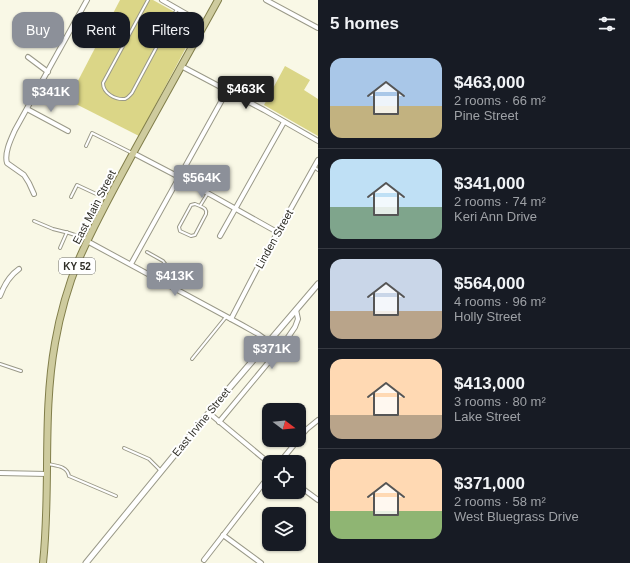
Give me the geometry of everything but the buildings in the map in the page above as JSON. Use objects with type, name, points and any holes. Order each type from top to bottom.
[{"type":"main road","name":"East Main Street","points":[[204,24],[218,0]]},
{"type":"main road","name":"East Main Street","points":[[43,563],[46,522],[51,369],[62,311],[71,282],[88,240],[108,199],[191,48]]},
{"type":"street","points":[[34,194],[24,175],[7,163],[6,156],[13,136],[27,109],[87,0]]},
{"type":"street","points":[[162,0],[182,12]]},
{"type":"street","points":[[266,0],[318,28]]},
{"type":"street","points":[[28,57],[48,72]]},
{"type":"street","points":[[181,66],[318,141]]},
{"type":"street","points":[[131,264],[227,91]]},
{"type":"street","points":[[27,109],[68,132]]},
{"type":"street","points":[[220,236],[284,122]]},
{"type":"street","points":[[133,153],[277,232]]},
{"type":"street","name":"Linden Street","points":[[229,318],[277,232],[316,169],[318,160]]},
{"type":"street","points":[[88,240],[258,334],[269,342]]},
{"type":"street","points":[[0,296],[6,281],[19,269]]},
{"type":"street","name":"East Irvine Street","points":[[86,563],[209,413],[318,284]]},
{"type":"street","points":[[219,422],[282,346],[295,327],[298,319],[296,310]]},
{"type":"street","points":[[209,413],[262,457]]},
{"type":"street","points":[[306,430],[318,420]]},
{"type":"street","points":[[285,455],[292,447]]},
{"type":"street","points":[[0,473],[47,474]]},
{"type":"street","points":[[204,560],[262,485]]},
{"type":"street","points":[[306,491],[318,500]]},
{"type":"street","points":[[223,535],[261,563]]},
{"type":"lane","points":[[148,0],[103,83],[102,88],[110,95],[117,98],[124,99],[129,97],[177,9]]},
{"type":"lane","points":[[86,146],[92,133],[133,153]]},
{"type":"lane","points":[[71,197],[77,185],[108,199]]},
{"type":"lane","points":[[200,206],[208,193]]},
{"type":"lane","points":[[194,204],[200,206],[207,211],[195,235],[191,236],[180,231],[179,228],[191,205],[194,204]]},
{"type":"lane","points":[[34,221],[53,229],[67,232],[88,240]]},
{"type":"lane","points":[[60,248],[67,232]]},
{"type":"lane","points":[[147,252],[163,261],[166,265],[159,279]]},
{"type":"lane","points":[[192,359],[229,318]]},
{"type":"lane","points":[[0,364],[21,372]]},
{"type":"lane","points":[[124,448],[149,459],[161,471]]},
{"type":"lane","points":[[47,464],[64,468],[68,472],[69,476],[116,496]]},
{"type":"shaded area","points":[[120,0],[153,0],[175,12],[138,12],[138,48],[186,48],[139,136],[68,100],[95,48],[130,48],[130,12],[114,12]]},
{"type":"shaded area","points":[[285,66],[310,80],[304,90],[318,99],[318,136],[264,105]]}]
